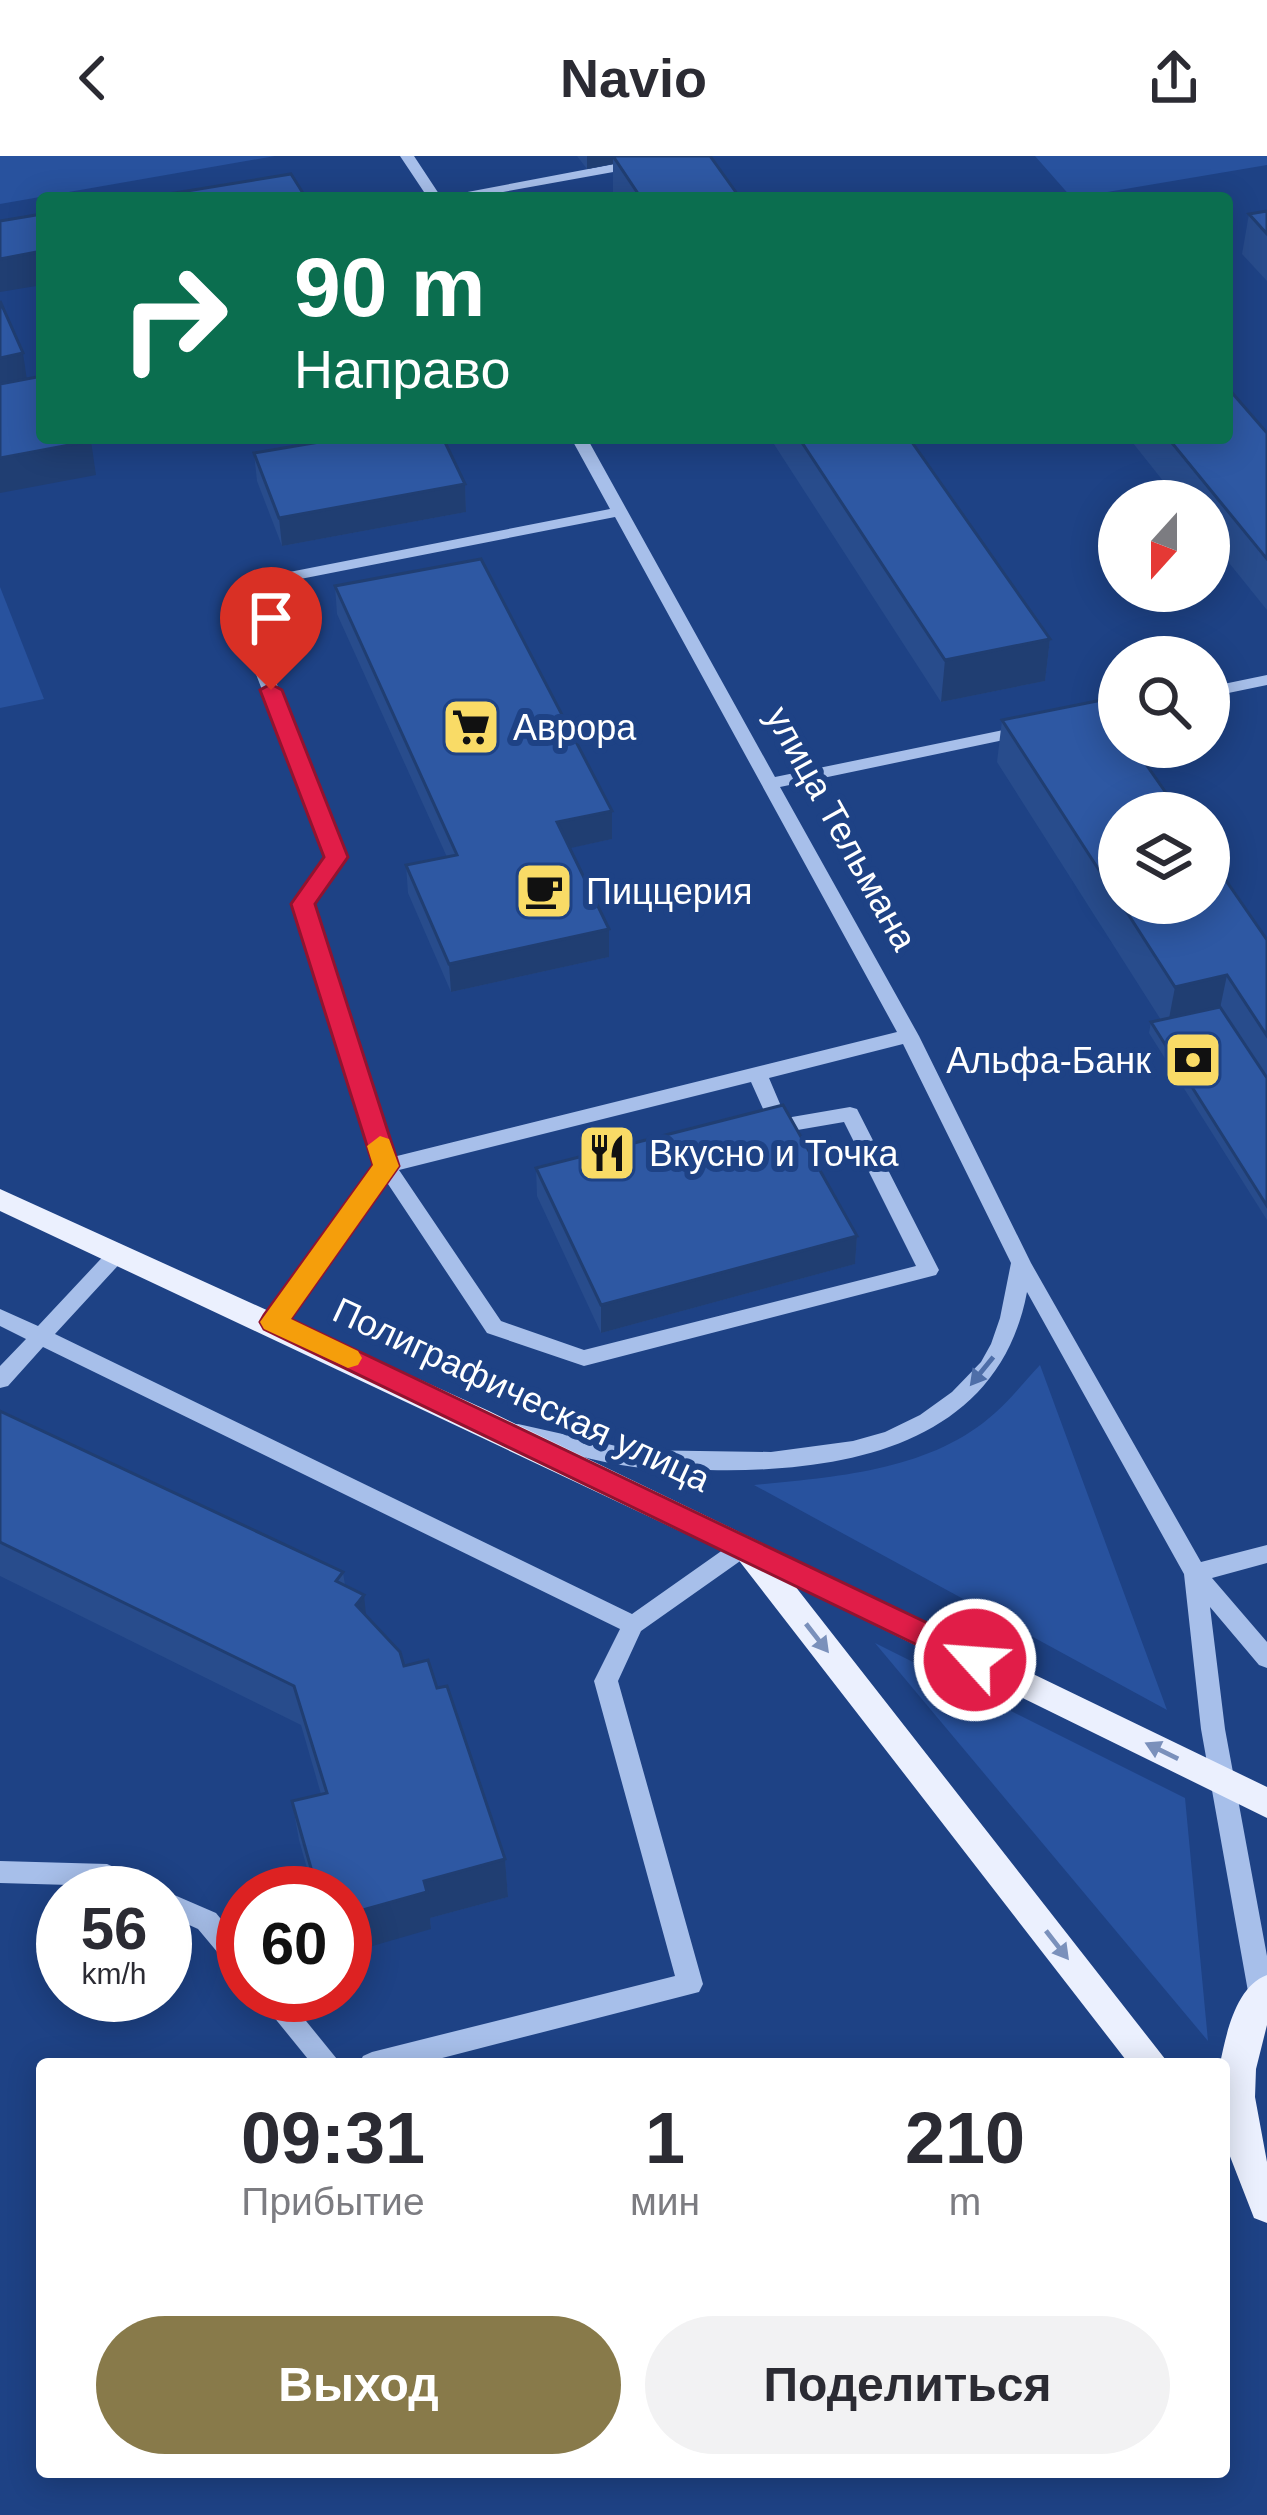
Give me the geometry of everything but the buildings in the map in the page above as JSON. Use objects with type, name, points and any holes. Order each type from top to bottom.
[{"type":"main road","name":"Полиграфическая улица","points":[[0,1199],[274,1322],[745,1546],[1267,1803]]},
{"type":"main road","name":"Полиграфическая улица","points":[[745,1546],[1145,2058]]},
{"type":"main road","name":"улица Тельмана","points":[[1264,1994],[1237,2062],[1240,2137],[1267,2209]]},
{"type":"main road","points":[[1230,2165],[1267,2209]]},
{"type":"street","points":[[407,156],[431,192]]},
{"type":"street","points":[[481,192],[662,160]]},
{"type":"street","name":"улица Тельмана","points":[[583,444],[909,1036],[1021,1263],[1195,1573],[1267,1658]]},
{"type":"street","points":[[622,511],[274,579],[238,607],[336,857],[303,904],[386,1166],[494,1328],[584,1358],[929,1270],[850,1114],[780,1126],[759,1077]]},
{"type":"street","points":[[1230,688],[1267,680]]},
{"type":"street","points":[[1066,722],[1098,715]]},
{"type":"street","points":[[770,784],[1043,727]]},
{"type":"street","points":[[274,1322],[386,1166],[759,1077],[909,1036]]},
{"type":"street","points":[[0,1380],[118,1252]]},
{"type":"street","points":[[485,1424],[631,1458],[734,1463],[802,1459],[874,1446],[941,1414],[988,1368],[1010,1327],[1021,1263]]},
{"type":"street","points":[[0,1317],[633,1625]]},
{"type":"street","points":[[396,2058],[690,1984],[606,1681],[633,1625],[745,1546]]},
{"type":"street","points":[[1195,1573],[1267,1554]]},
{"type":"street","name":"улица Тельмана","points":[[1195,1573],[1223,1781],[1264,1994]]},
{"type":"street","points":[[0,1872],[36,1873]]},
{"type":"street","points":[[192,1914],[216,1932]]},
{"type":"street","points":[[292,2022],[323,2058]]},
{"type":"shaded area","points":[[0,156],[275,156],[69,192],[36,192],[36,198],[0,204]]},
{"type":"shaded area","points":[[1035,156],[1267,156],[1267,165],[1107,192],[1067,192]]},
{"type":"shaded area","points":[[0,587],[44,699],[0,708]]},
{"type":"shaded area","points":[[1040,1365],[1167,1710],[754,1485],[881,1468],[942,1448],[995,1413]]},
{"type":"shaded area","points":[[875,1643],[1185,1798],[1208,2041]]},
{"type":"slow traffic","points":[[348,1358],[274,1322],[386,1166],[380,1146]]},
{"type":"place","name":"Аврора","points":[[471,727]]},
{"type":"place","name":"Пиццерия","points":[[544,891]]},
{"type":"place","name":"Альфа-Банк","points":[[1193,1060]]},
{"type":"place","name":"Вкусно и Точка","points":[[607,1153]]},
{"type":"route","points":[[271,690],[336,857],[303,904],[386,1166],[274,1322],[975,1660]]}]
